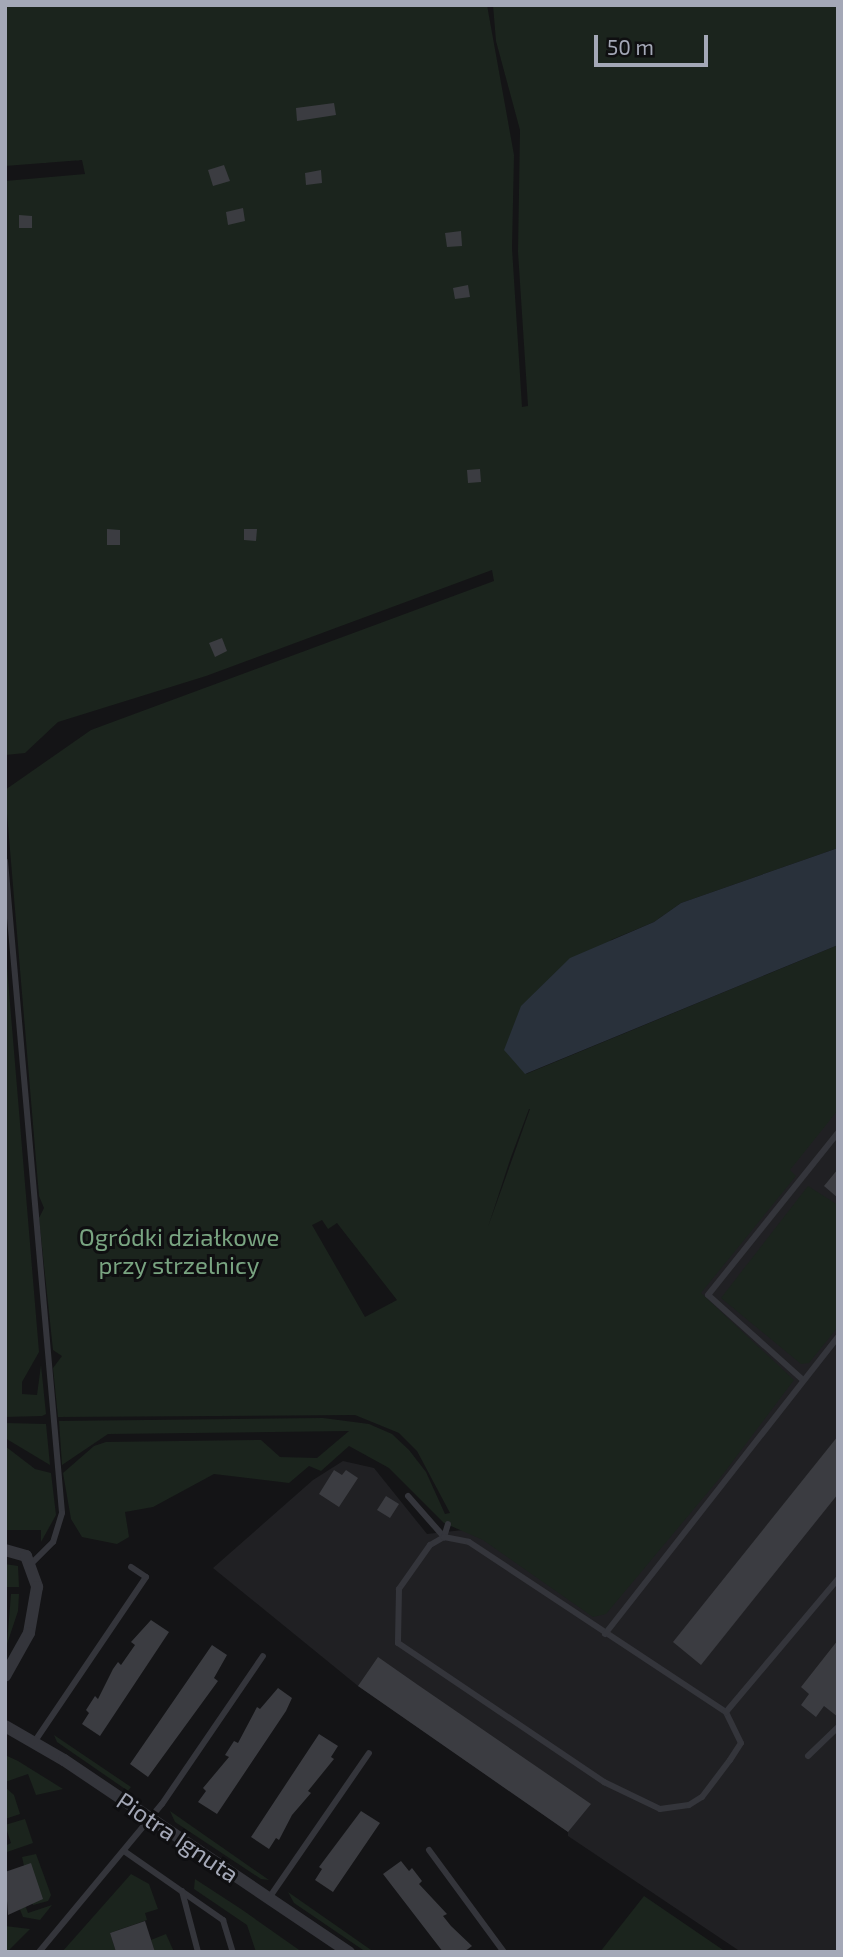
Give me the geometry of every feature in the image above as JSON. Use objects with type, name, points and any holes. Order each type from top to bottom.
[{"type":"street","points":[[5,1550],[26,1556],[37,1587],[35,1611],[5,1676]]},
{"type":"street","name":"Piotra Ignuta","points":[[5,1726],[35,1741],[349,1952]]},
{"type":"lane","points":[[5,861],[62,1513],[53,1542],[31,1564]]},
{"type":"lane","points":[[803,1380],[708,1296],[838,1133]]},
{"type":"lane","points":[[605,1634],[838,1337]]},
{"type":"lane","points":[[408,1496],[444,1537],[469,1542],[726,1712],[741,1743],[702,1797],[689,1805],[660,1809],[604,1782],[398,1643],[400,1590],[430,1545],[444,1537],[447,1524]]},
{"type":"lane","points":[[35,1741],[146,1577],[131,1567]]},
{"type":"lane","points":[[726,1712],[838,1578]]},
{"type":"lane","points":[[38,1952],[151,1818],[263,1656]]},
{"type":"lane","points":[[808,1756],[838,1727]]},
{"type":"lane","points":[[270,1898],[369,1753]]},
{"type":"lane","points":[[429,1850],[504,1952]]},
{"type":"lane","points":[[124,1851],[223,1920],[233,1952]]},
{"type":"lane","points":[[182,1891],[198,1952]]},
{"type":"shaded area","points":[[838,848],[838,945],[525,1074],[504,1050],[521,1006],[570,958],[654,922],[681,903]]},
{"type":"shaded area","points":[[838,1031],[838,1952],[741,1952],[568,1836],[568,1832],[358,1686],[213,1568],[313,1480],[343,1461],[374,1468],[427,1534],[508,1525]]},
{"type":"green space","name":"Ogródki działkowe przy strzelnicy","points":[[5,5],[487,5],[514,155],[512,248],[522,407],[528,406],[518,252],[520,130],[496,41],[493,5],[838,5],[838,848],[681,903],[654,922],[611,940],[526,1074],[838,945],[838,1110],[790,1170],[796,1176],[701,1293],[794,1380],[724,1473],[606,1614],[593,1617],[483,1540],[444,1523],[389,1468],[349,1446],[321,1471],[309,1466],[289,1483],[214,1474],[153,1507],[125,1512],[129,1537],[117,1544],[82,1537],[71,1519],[63,1473],[94,1446],[106,1442],[261,1440],[280,1457],[317,1458],[349,1431],[108,1434],[62,1465],[59,1421],[323,1418],[369,1424],[392,1434],[409,1450],[426,1472],[445,1514],[450,1513],[417,1451],[399,1433],[355,1415],[58,1417],[53,1368],[62,1356],[53,1350],[39,1218],[44,1208],[39,1196],[5,790],[91,730],[494,581],[492,570],[206,676],[58,722],[25,753],[5,755],[5,181],[85,174],[82,160],[5,166]],"holes":[[[530,1109],[488,1227],[511,1157]],[[322,1220],[328,1229],[337,1223],[397,1300],[365,1317],[312,1225]]]},
{"type":"green space","points":[[5,943],[39,1352],[22,1382],[22,1394],[37,1395],[41,1365],[46,1414],[42,1416],[5,1417]]},
{"type":"green space","points":[[808,1186],[838,1205],[838,1327],[809,1363],[801,1364],[721,1298]]},
{"type":"green space","points":[[5,1423],[46,1424],[50,1465],[5,1438]]},
{"type":"green space","points":[[5,1446],[35,1469],[51,1473],[56,1515],[41,1542],[41,1530],[5,1530]]},
{"type":"green space","points":[[5,1564],[18,1566],[19,1587],[5,1587]]},
{"type":"green space","points":[[11,1594],[19,1594],[18,1611],[7,1644]]},
{"type":"green space","points":[[54,1735],[131,1787],[128,1791],[57,1742]]},
{"type":"green space","points":[[5,1755],[63,1789],[36,1795],[28,1774],[5,1782]]},
{"type":"green space","points":[[6,1788],[14,1795],[20,1814],[5,1819]]},
{"type":"green space","points":[[170,1811],[269,1880],[261,1879],[175,1822]]},
{"type":"green space","points":[[25,1819],[33,1843],[7,1852],[5,1846],[11,1843],[5,1825]]},
{"type":"green space","points":[[36,1854],[51,1895],[48,1901],[33,1905],[22,1857]]},
{"type":"green space","points":[[131,1874],[149,1884],[158,1909],[145,1913],[147,1920],[110,1933],[116,1952],[62,1952]]},
{"type":"green space","points":[[195,1879],[302,1952],[256,1952],[247,1925],[194,1889]]},
{"type":"green space","points":[[288,1892],[374,1952],[366,1952],[294,1903]]},
{"type":"green space","points":[[644,1896],[726,1952],[600,1952]]},
{"type":"green space","points":[[25,1905],[28,1913],[52,1905],[40,1920],[23,1917],[19,1907]]},
{"type":"green space","points":[[5,1926],[30,1929],[7,1952],[5,1952]]},
{"type":"green space","points":[[166,1934],[174,1952],[155,1952],[151,1940]]},
{"type":"building","points":[[334,103],[336,115],[297,121],[296,108]]},
{"type":"building","points":[[224,165],[230,181],[213,186],[208,170]]},
{"type":"building","points":[[321,170],[322,183],[306,185],[305,173]]},
{"type":"building","points":[[243,208],[245,221],[228,225],[226,212]]},
{"type":"building","points":[[19,215],[32,216],[32,228],[19,228]]},
{"type":"building","points":[[461,231],[462,246],[447,247],[445,233]]},
{"type":"building","points":[[468,285],[470,297],[455,299],[453,288]]},
{"type":"building","points":[[480,469],[481,482],[468,483],[467,470]]},
{"type":"building","points":[[107,529],[120,530],[120,545],[107,545]]},
{"type":"building","points":[[244,529],[257,529],[256,541],[244,540]]},
{"type":"building","points":[[222,638],[227,651],[215,657],[209,643]]},
{"type":"building","points":[[838,1169],[838,1198],[824,1186]]},
{"type":"building","points":[[838,1436],[838,1494],[701,1665],[673,1642]]},
{"type":"building","points":[[334,1470],[342,1475],[346,1470],[358,1478],[339,1507],[319,1494]]},
{"type":"building","points":[[386,1496],[399,1504],[390,1518],[377,1510]]},
{"type":"building","points":[[151,1620],[169,1632],[100,1736],[82,1724],[89,1713],[86,1710],[95,1696],[98,1699],[118,1662],[121,1665],[135,1645],[131,1642]]},
{"type":"building","points":[[838,1640],[838,1717],[824,1706],[816,1717],[801,1705],[809,1694],[801,1687]]},
{"type":"building","points":[[212,1645],[227,1655],[214,1678],[218,1681],[148,1777],[130,1764]]},
{"type":"building","points":[[378,1657],[591,1804],[568,1832],[358,1686]]},
{"type":"building","points":[[278,1688],[292,1698],[286,1711],[217,1814],[198,1802],[206,1791],[203,1788],[229,1757],[225,1755],[234,1741],[238,1743],[257,1707],[260,1709]]},
{"type":"building","points":[[319,1734],[338,1746],[331,1757],[334,1759],[308,1791],[311,1793],[292,1815],[279,1840],[276,1838],[269,1849],[251,1837]]},
{"type":"building","points":[[361,1811],[380,1823],[333,1892],[315,1880],[322,1869],[319,1867]]},
{"type":"building","points":[[401,1861],[409,1871],[412,1868],[422,1881],[419,1884],[447,1914],[443,1916],[472,1946],[464,1952],[443,1952],[383,1874]]},
{"type":"building","points":[[31,1863],[43,1899],[8,1915],[5,1872]]},
{"type":"building","points":[[145,1921],[155,1952],[116,1952],[110,1933]]}]
